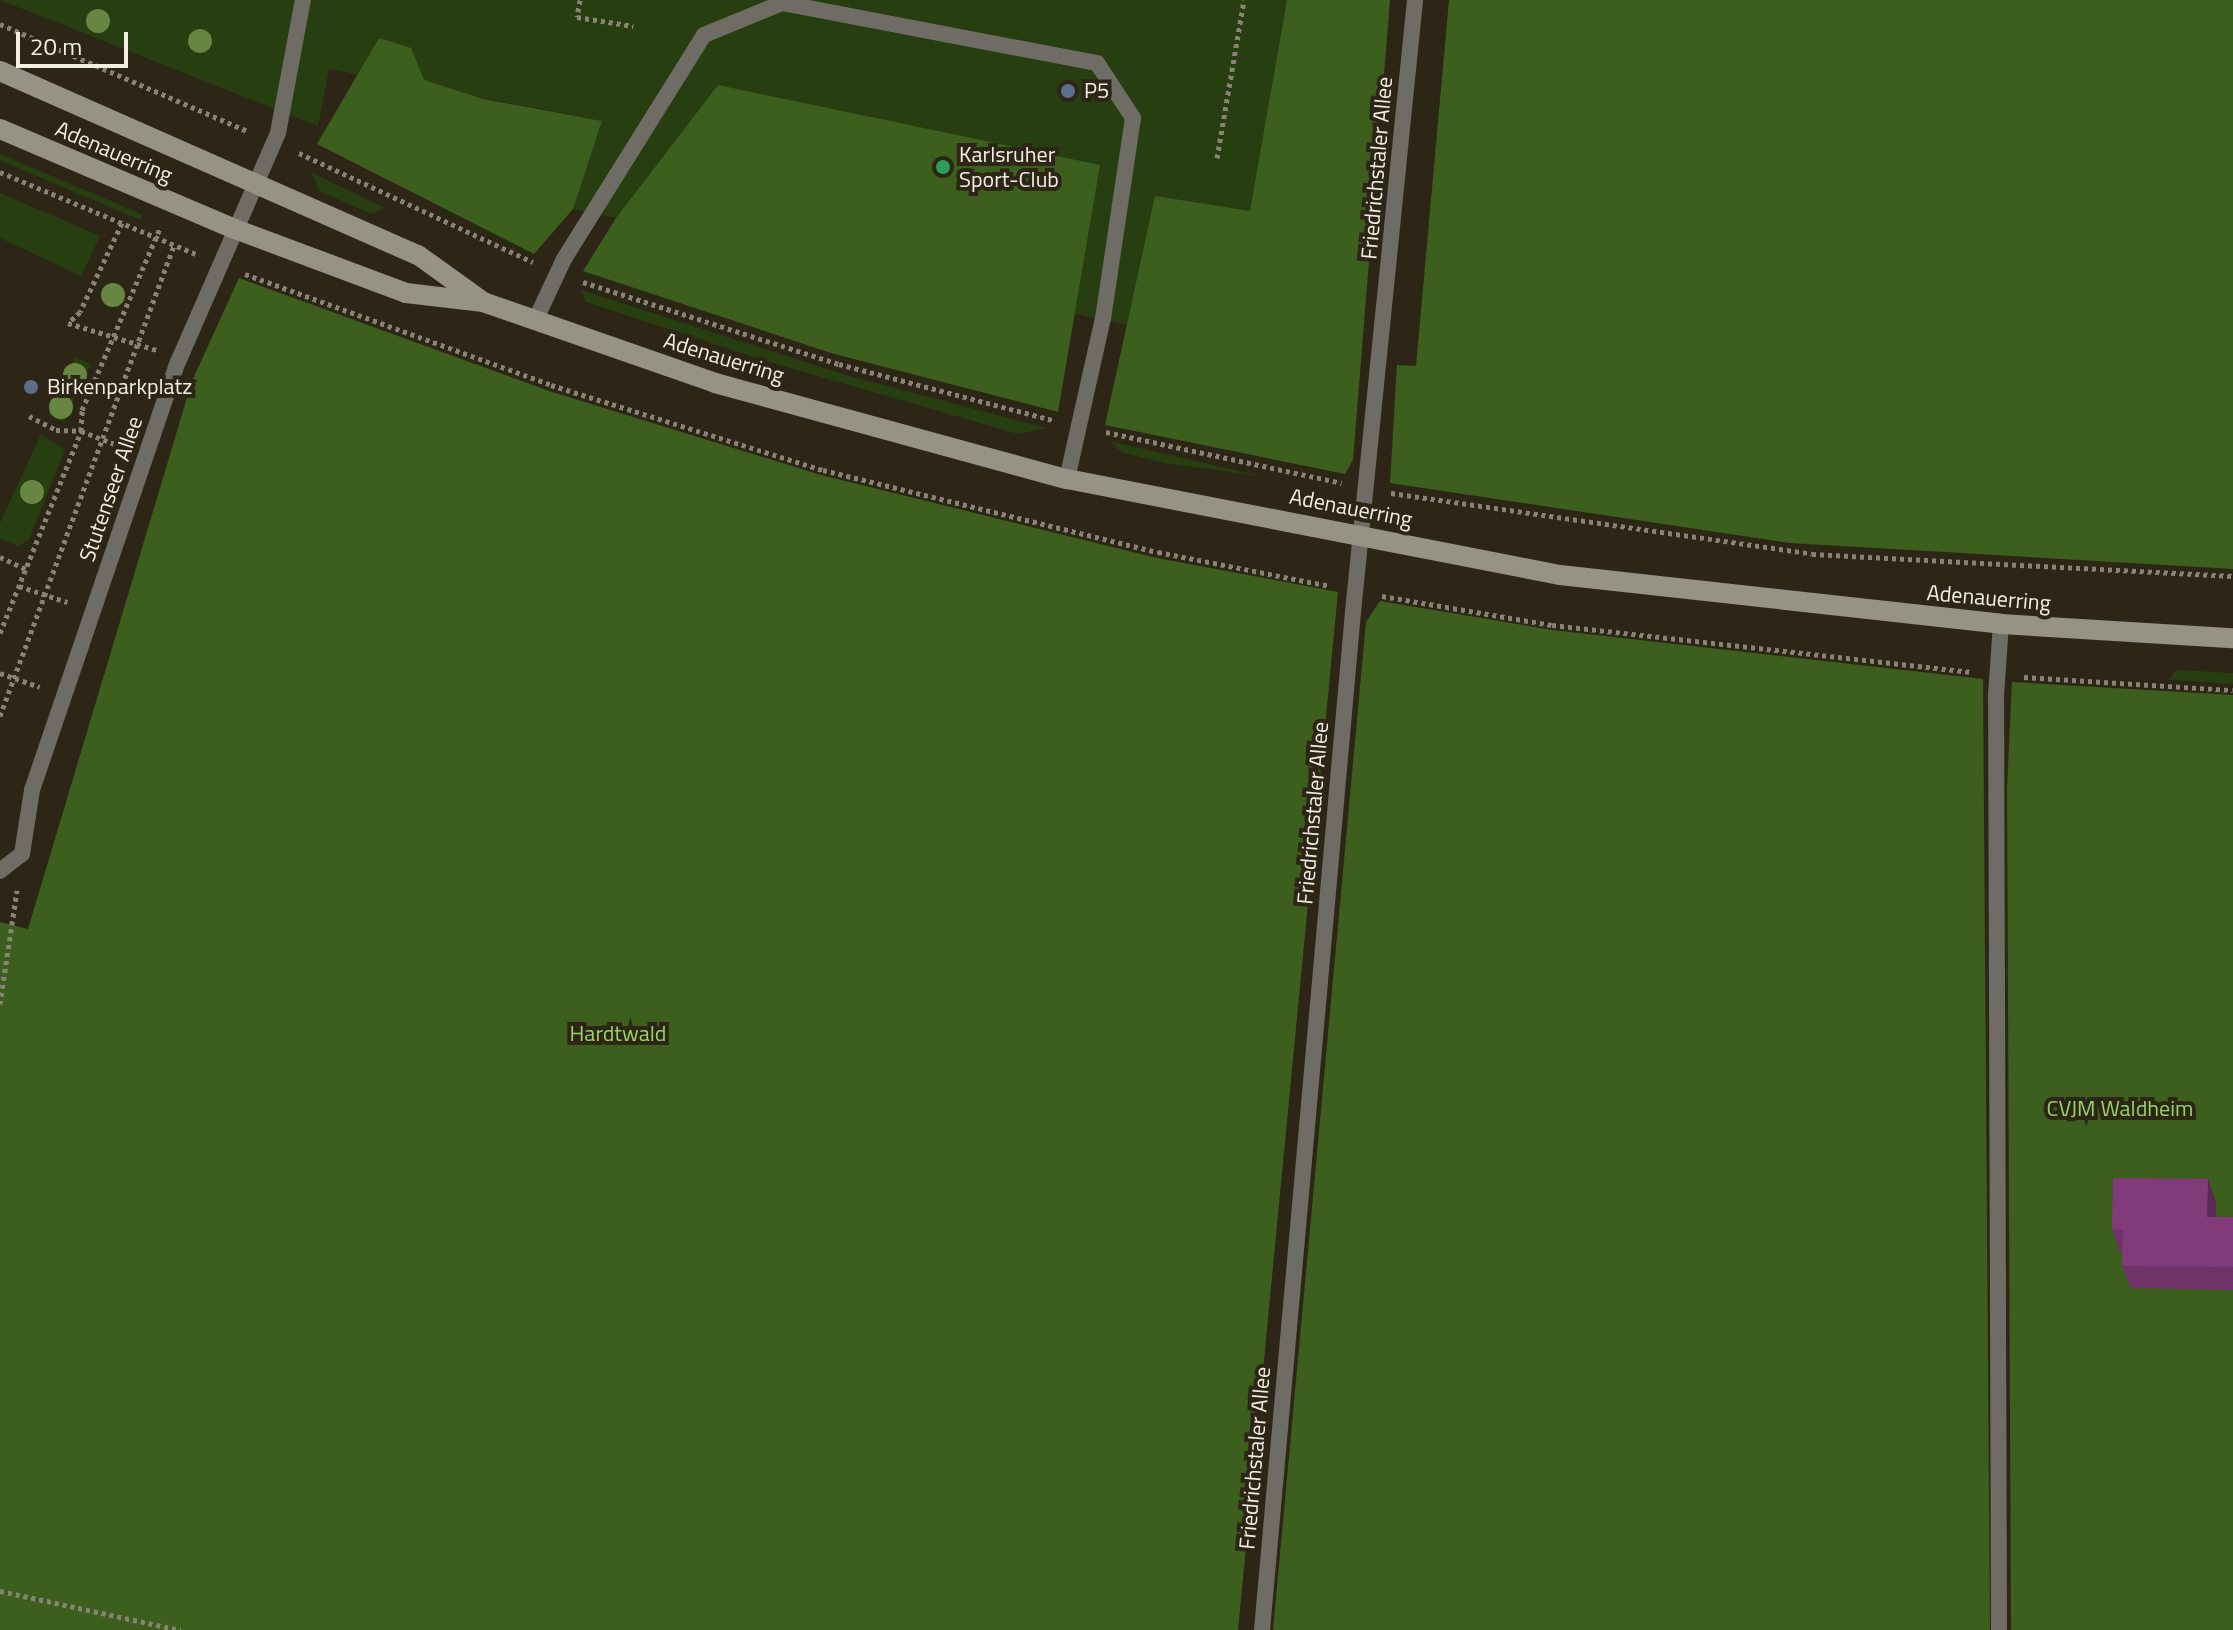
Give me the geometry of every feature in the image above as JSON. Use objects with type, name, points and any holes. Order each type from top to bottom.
[{"type":"main road","name":"Adenauerring","points":[[0,71],[418,255],[483,302]]},
{"type":"main road","name":"Adenauerring","points":[[0,129],[235,229],[406,293],[483,302],[715,383],[1067,479],[1560,575],[2001,624],[2233,638]]},
{"type":"lane","name":"Stutenseer Allee","points":[[22,854],[32,790],[180,357],[273,142],[303,0]]},
{"type":"lane","name":"Friedrichstaler Allee","points":[[1262,1630],[1355,591],[1369,489],[1415,0]]},
{"type":"lane","points":[[535,321],[555,273],[704,35],[782,3],[1097,63],[1133,118],[1103,318],[1067,479]]},
{"type":"lane","points":[[1999,1630],[1997,675],[2001,624]]},
{"type":"lane","points":[[0,871],[22,854]]},
{"type":"path","points":[[580,0],[577,17],[633,26]]},
{"type":"path","points":[[1217,158],[1244,0]]},
{"type":"path","points":[[0,24],[273,142],[555,273],[839,364],[1079,426],[1369,489],[1812,554],[2233,576]]},
{"type":"path","points":[[0,172],[219,263],[467,357],[823,470],[1158,552],[1355,591],[1552,625],[1997,675],[2233,690]]},
{"type":"path","points":[[122,223],[80,312],[68,323],[180,357]]},
{"type":"path","points":[[0,633],[81,431],[82,410],[156,237]]},
{"type":"path","points":[[0,716],[174,245]]},
{"type":"path","points":[[29,416],[56,430],[81,431],[146,456]]},
{"type":"path","points":[[0,557],[26,569]]},
{"type":"path","points":[[19,586],[93,610]]},
{"type":"path","points":[[0,673],[64,696]]},
{"type":"path","points":[[0,1004],[22,854]]},
{"type":"path","points":[[0,1591],[181,1630]]},
{"type":"green space","name":"Karlsruher Sport-Club","points":[[0,0],[1319,0],[1277,356],[573,209],[602,121],[329,69],[318,126]]},
{"type":"green space","points":[[1287,0],[1390,0],[1353,460],[1345,474],[1105,425],[1155,196],[1250,211]]},
{"type":"green space","points":[[1449,0],[2233,0],[2233,569],[1790,543],[1390,483],[1397,365],[1416,366]]},
{"type":"green space","points":[[379,38],[411,48],[424,80],[483,99],[602,121],[573,209],[534,254],[317,144]]},
{"type":"green space","points":[[718,85],[1100,165],[1058,412],[831,353],[583,271],[616,218]]},
{"type":"green space","points":[[0,154],[143,215],[140,220],[0,161]]},
{"type":"green space","points":[[312,173],[385,208],[372,214],[319,191]]},
{"type":"green space","points":[[0,193],[100,236],[81,276],[0,238]]},
{"type":"green space","name":"Hardtwald","points":[[239,278],[549,391],[821,475],[1157,558],[1338,592],[1238,1630],[0,1630],[0,922],[28,929],[192,381]]},
{"type":"green space","points":[[581,290],[846,375],[1046,428],[1018,434],[766,361],[586,302]]},
{"type":"green space","points":[[75,357],[90,364],[63,422],[48,415]]},
{"type":"green space","points":[[41,434],[65,450],[29,540],[18,546],[0,539],[0,523]]},
{"type":"green space","points":[[1109,441],[1259,476],[1165,463],[1121,452]]},
{"type":"green space","points":[[1380,601],[1552,630],[1983,679],[1990,1630],[1273,1630],[1366,622]]},
{"type":"green space","points":[[2176,670],[2233,673],[2233,684],[2168,680]]},
{"type":"green space","name":"CVJM Waldheim","points":[[2012,682],[2233,695],[2233,1630],[2011,1630],[2007,788]]},
{"type":"building","points":[[2113,1178],[2208,1179],[2207,1217],[2233,1217],[2233,1267],[2122,1266],[2123,1230],[2112,1229]]},
{"type":"place","name":"P5","points":[[1068,91]]},
{"type":"place","name":"Karlsruher Sport-Club","points":[[943,167]]},
{"type":"place","name":"Birkenparkplatz","points":[[31,387]]}]
